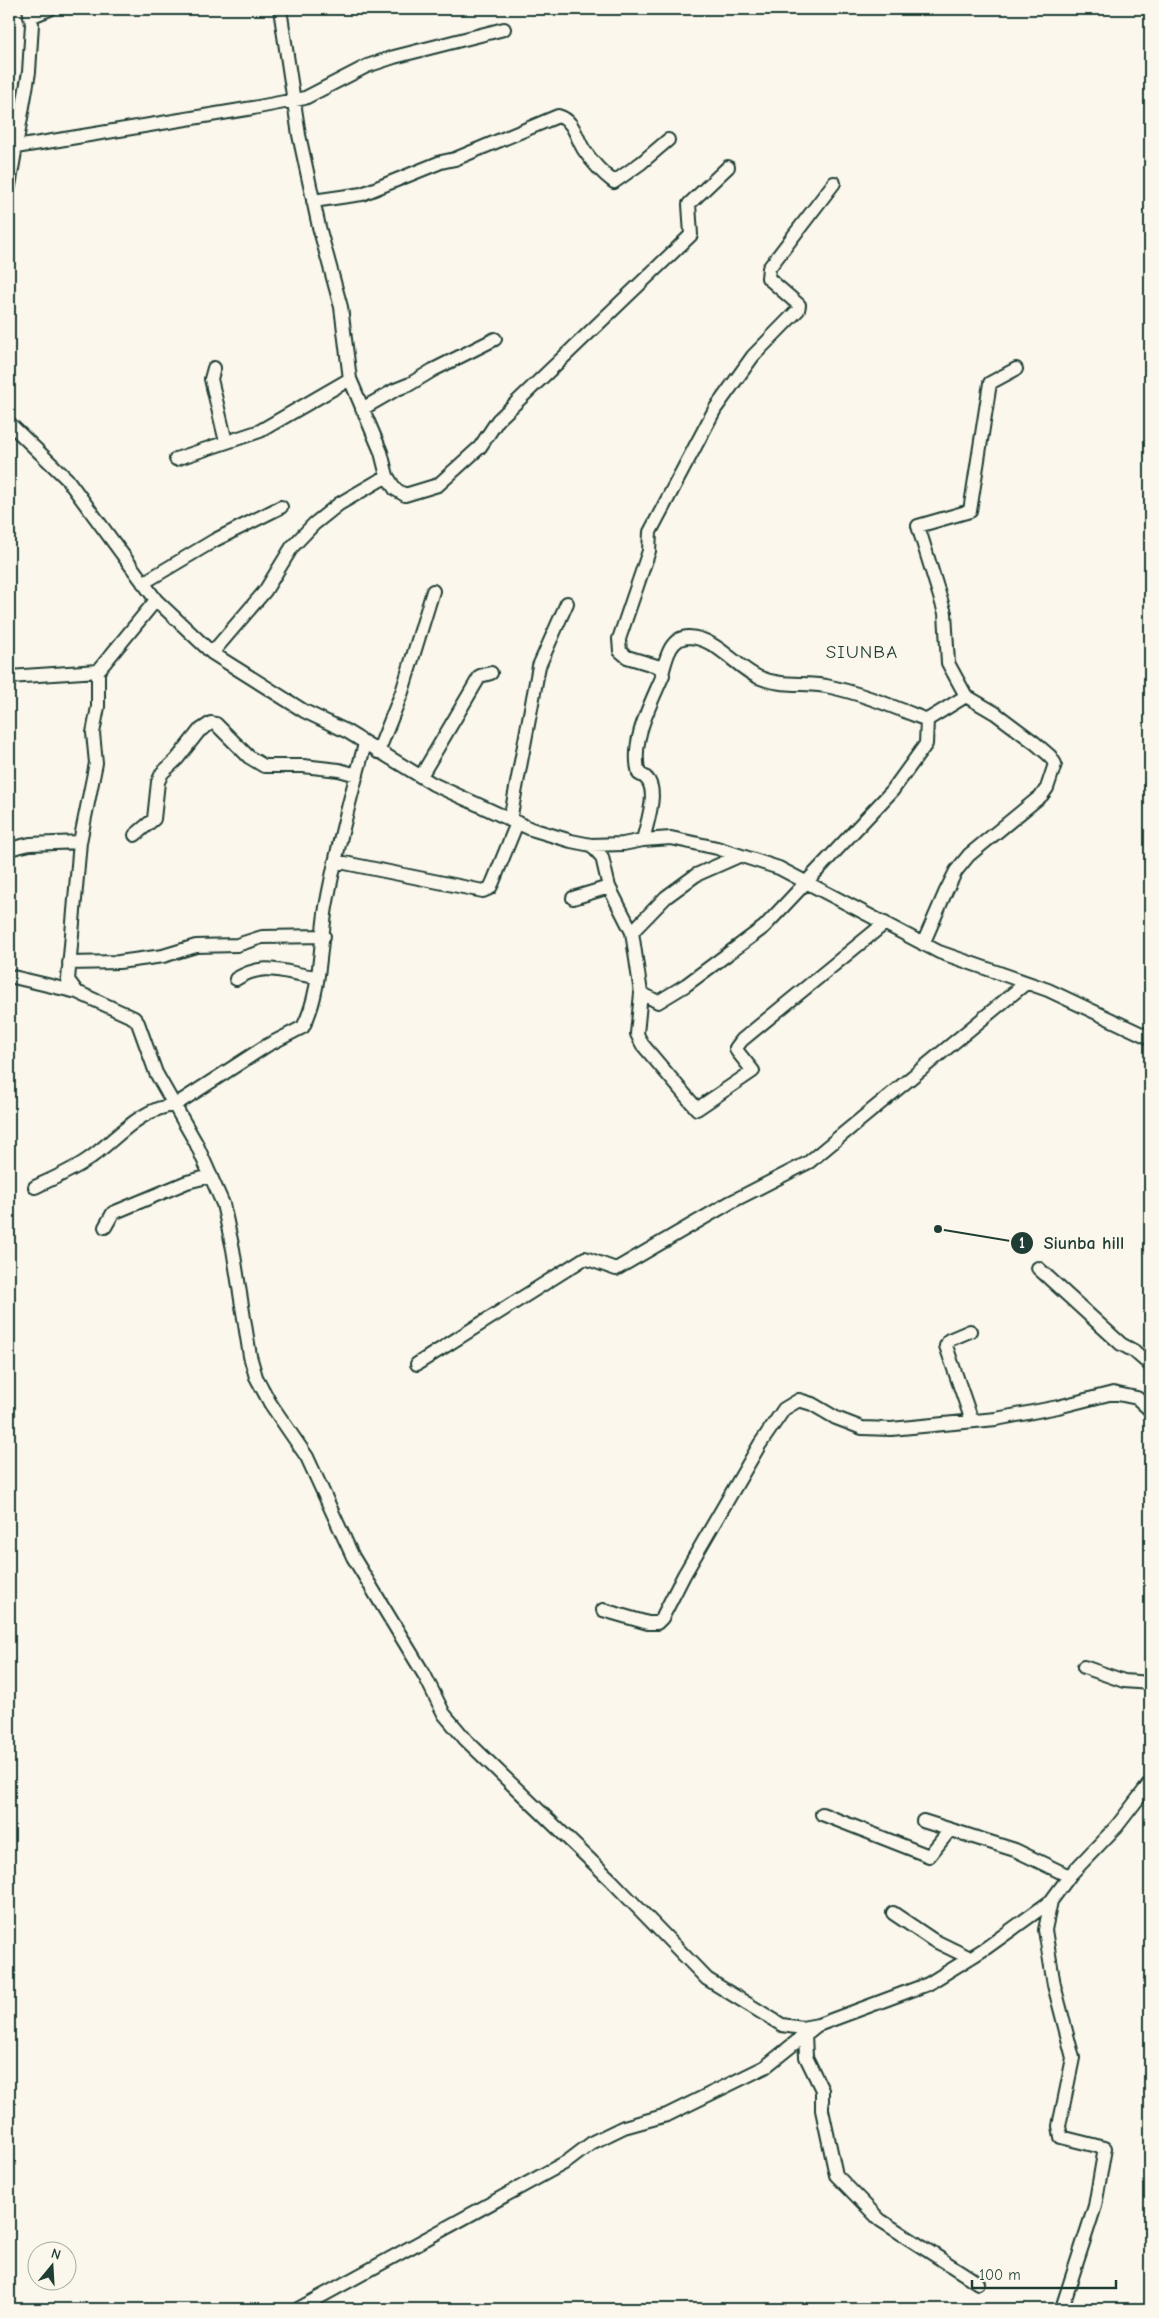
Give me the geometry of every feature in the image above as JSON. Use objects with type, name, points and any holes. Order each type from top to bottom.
[{"type":"street","points":[[9,186],[29,72],[30,13],[50,9]]},
{"type":"street","points":[[280,9],[298,135],[341,307],[350,379],[382,452],[387,476],[395,489],[405,495],[438,485],[480,447],[498,420],[691,235],[689,204],[728,167]]},
{"type":"street","points":[[16,147],[305,98],[367,66],[394,57],[504,29]]},
{"type":"street","points":[[313,201],[362,194],[441,162],[455,159],[558,116],[566,119],[577,133],[582,147],[592,162],[614,182],[641,163],[668,140]]},
{"type":"street","points":[[662,674],[660,667],[627,657],[620,650],[619,639],[649,552],[650,532],[715,409],[753,356],[798,310],[799,305],[794,299],[772,283],[767,273],[834,183]]},
{"type":"street","points":[[362,409],[495,338]]},
{"type":"street","points":[[214,368],[211,379],[226,442]]},
{"type":"street","points":[[923,944],[956,871],[987,838],[1042,795],[1047,788],[1055,764],[1050,756],[1035,743],[995,713],[966,696],[948,663],[944,614],[918,526],[970,512],[990,383],[1016,370]]},
{"type":"street","points":[[176,459],[260,431],[350,379]]},
{"type":"street","points":[[9,423],[66,479],[121,550],[156,600],[212,653],[304,711],[338,727],[421,776],[531,829],[591,845],[623,844],[671,838],[717,848],[779,868],[946,955],[1048,990],[1150,1038]]},
{"type":"street","points":[[212,653],[265,590],[289,551],[314,524],[339,504],[387,476]]},
{"type":"street","points":[[143,583],[215,540],[281,507]]},
{"type":"street","points":[[378,752],[402,692],[432,591]]},
{"type":"street","points":[[77,992],[68,980],[80,842],[96,763],[93,733],[98,707],[98,671],[156,600]]},
{"type":"street","points":[[334,862],[484,891],[490,888],[514,822],[539,666],[567,603]]},
{"type":"street","points":[[644,840],[652,792],[650,782],[639,774],[636,759],[642,722],[662,674],[667,654],[674,643],[687,637],[698,639],[721,651],[756,676],[776,684],[825,686],[866,697],[927,720]]},
{"type":"street","points":[[9,677],[98,671]]},
{"type":"street","points":[[421,776],[480,676],[491,674]]},
{"type":"street","points":[[927,720],[966,696]]},
{"type":"street","points":[[641,993],[658,1002],[686,985],[764,927],[805,881],[892,791],[926,744],[927,720]]},
{"type":"street","points":[[135,835],[154,819],[158,782],[162,773],[177,759],[199,732],[211,723],[216,724],[249,757],[264,766],[303,766],[339,770],[357,775]]},
{"type":"street","points":[[35,1187],[87,1160],[122,1131],[161,1106],[175,1105],[266,1046],[300,1030],[309,1012],[317,977],[334,862],[365,744]]},
{"type":"street","points":[[9,849],[30,844],[80,842]]},
{"type":"street","points":[[591,845],[602,857],[609,887],[632,932],[641,993],[637,1034],[642,1044],[696,1109],[754,1071],[737,1052],[736,1048],[742,1040],[885,923]]},
{"type":"street","points":[[632,932],[666,897],[696,876],[739,856]]},
{"type":"street","points":[[573,898],[609,887]]},
{"type":"street","points":[[70,963],[119,962],[163,956],[196,946],[237,945],[262,937],[324,936]]},
{"type":"street","points":[[236,979],[250,971],[262,968],[317,977]]},
{"type":"street","points":[[9,976],[77,992],[134,1018],[138,1023],[156,1073],[175,1105],[223,1204],[230,1230],[250,1356],[256,1377],[270,1403],[307,1457],[353,1557],[425,1676],[444,1714],[466,1740],[611,1880],[708,1979],[782,2025],[802,2028],[818,2025],[928,1984],[970,1958],[1051,1901],[1070,1876],[1117,1826],[1150,1783]]},
{"type":"street","points":[[417,1364],[585,1258],[616,1269],[731,1202],[809,1162],[1026,983]]},
{"type":"street","points":[[105,1227],[113,1213],[186,1182],[211,1176]]},
{"type":"street","points":[[1038,1268],[1121,1344],[1134,1351],[1150,1365]]},
{"type":"street","points":[[970,1331],[949,1340],[946,1346],[972,1421]]},
{"type":"street","points":[[603,1610],[648,1623],[657,1623],[662,1618],[684,1575],[760,1444],[784,1409],[799,1400],[812,1404],[836,1418],[862,1428],[890,1429],[972,1421],[1058,1407],[1113,1393],[1137,1398],[1150,1410]]},
{"type":"street","points":[[1084,1668],[1124,1681],[1150,1683]]},
{"type":"street","points":[[822,1814],[929,1856],[950,1830]]},
{"type":"street","points":[[923,1821],[1016,1850],[1070,1876]]},
{"type":"street","points":[[1051,1901],[1045,1930],[1056,1992],[1073,2058],[1059,2126],[1061,2136],[1105,2148],[1095,2206],[1063,2305]]},
{"type":"street","points":[[893,1913],[933,1940],[970,1958]]},
{"type":"street","points":[[298,2309],[568,2161],[593,2142],[624,2127],[667,2115],[765,2067],[818,2025]]},
{"type":"street","points":[[805,2034],[806,2057],[822,2090],[822,2110],[836,2175],[880,2220],[978,2283]]},
{"type":"place","name":"Siunba hill","points":[[938,1229]]},
{"type":"district","name":"SIUNBA","points":[[862,652]]}]
